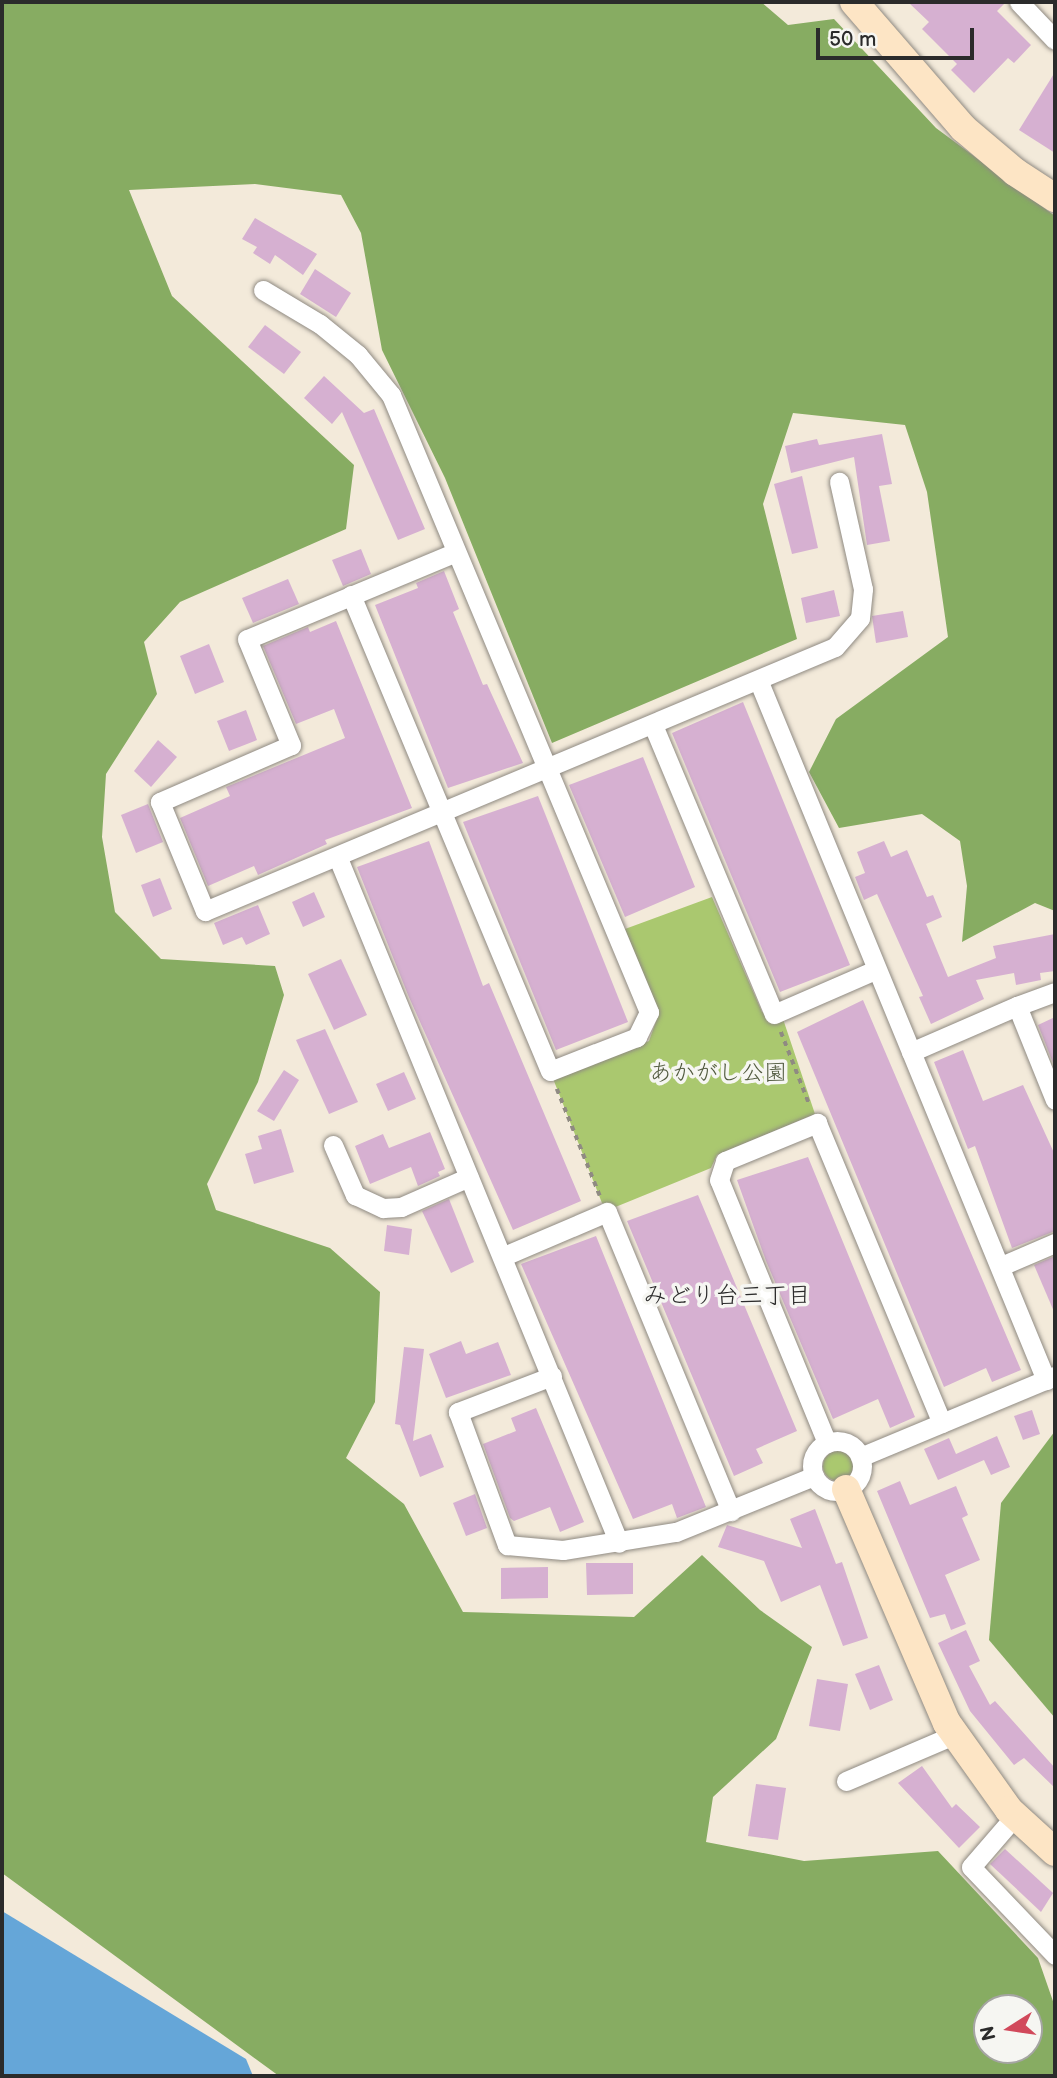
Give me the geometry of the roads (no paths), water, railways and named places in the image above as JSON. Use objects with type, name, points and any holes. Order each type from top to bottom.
[{"type":"street","points":[[854,2],[963,128],[1055,198]]},
{"type":"street","points":[[1019,2],[1055,40]]},
{"type":"street","points":[[263,290],[320,324],[358,355],[391,396],[454,553],[549,769],[649,1012],[637,1037],[550,1071],[351,596]]},
{"type":"street","points":[[454,553],[247,639],[291,745],[160,802],[205,911],[760,682],[835,647],[860,618],[863,589],[839,482]]},
{"type":"street","points":[[760,682],[875,970],[1051,1378],[860,1457]]},
{"type":"street","points":[[653,725],[774,1014],[875,970]]},
{"type":"street","points":[[338,858],[504,1256],[619,1543]]},
{"type":"street","points":[[911,1052],[1055,992]]},
{"type":"street","points":[[1017,1006],[1055,1100]]},
{"type":"street","points":[[827,1443],[719,1180],[725,1161],[817,1123],[942,1423]]},
{"type":"street","points":[[333,1145],[355,1195],[383,1208],[401,1207],[469,1177]]},
{"type":"street","points":[[504,1256],[607,1212],[731,1511]]},
{"type":"street","points":[[1001,1266],[1055,1243]]},
{"type":"street","points":[[552,1376],[458,1412],[507,1545],[564,1550],[676,1532],[814,1476]]},
{"type":"street","points":[[827,1443],[848,1444],[860,1457],[860,1475],[846,1489],[824,1488],[814,1476],[815,1454],[827,1443]]},
{"type":"street","points":[[846,1489],[932,1692],[954,1735],[1015,1816],[1055,1853]]},
{"type":"street","points":[[846,1781],[954,1735]]},
{"type":"street","points":[[1015,1816],[971,1867],[1055,1955]]},
{"type":"water","points":[[2,1911],[246,2059],[253,2076],[2,2076]]},
{"type":"district","name":"みどり台三丁目","points":[[727,1296]]},
{"type":"park label","name":"あかがし公園","points":[[718,1073]]}]
